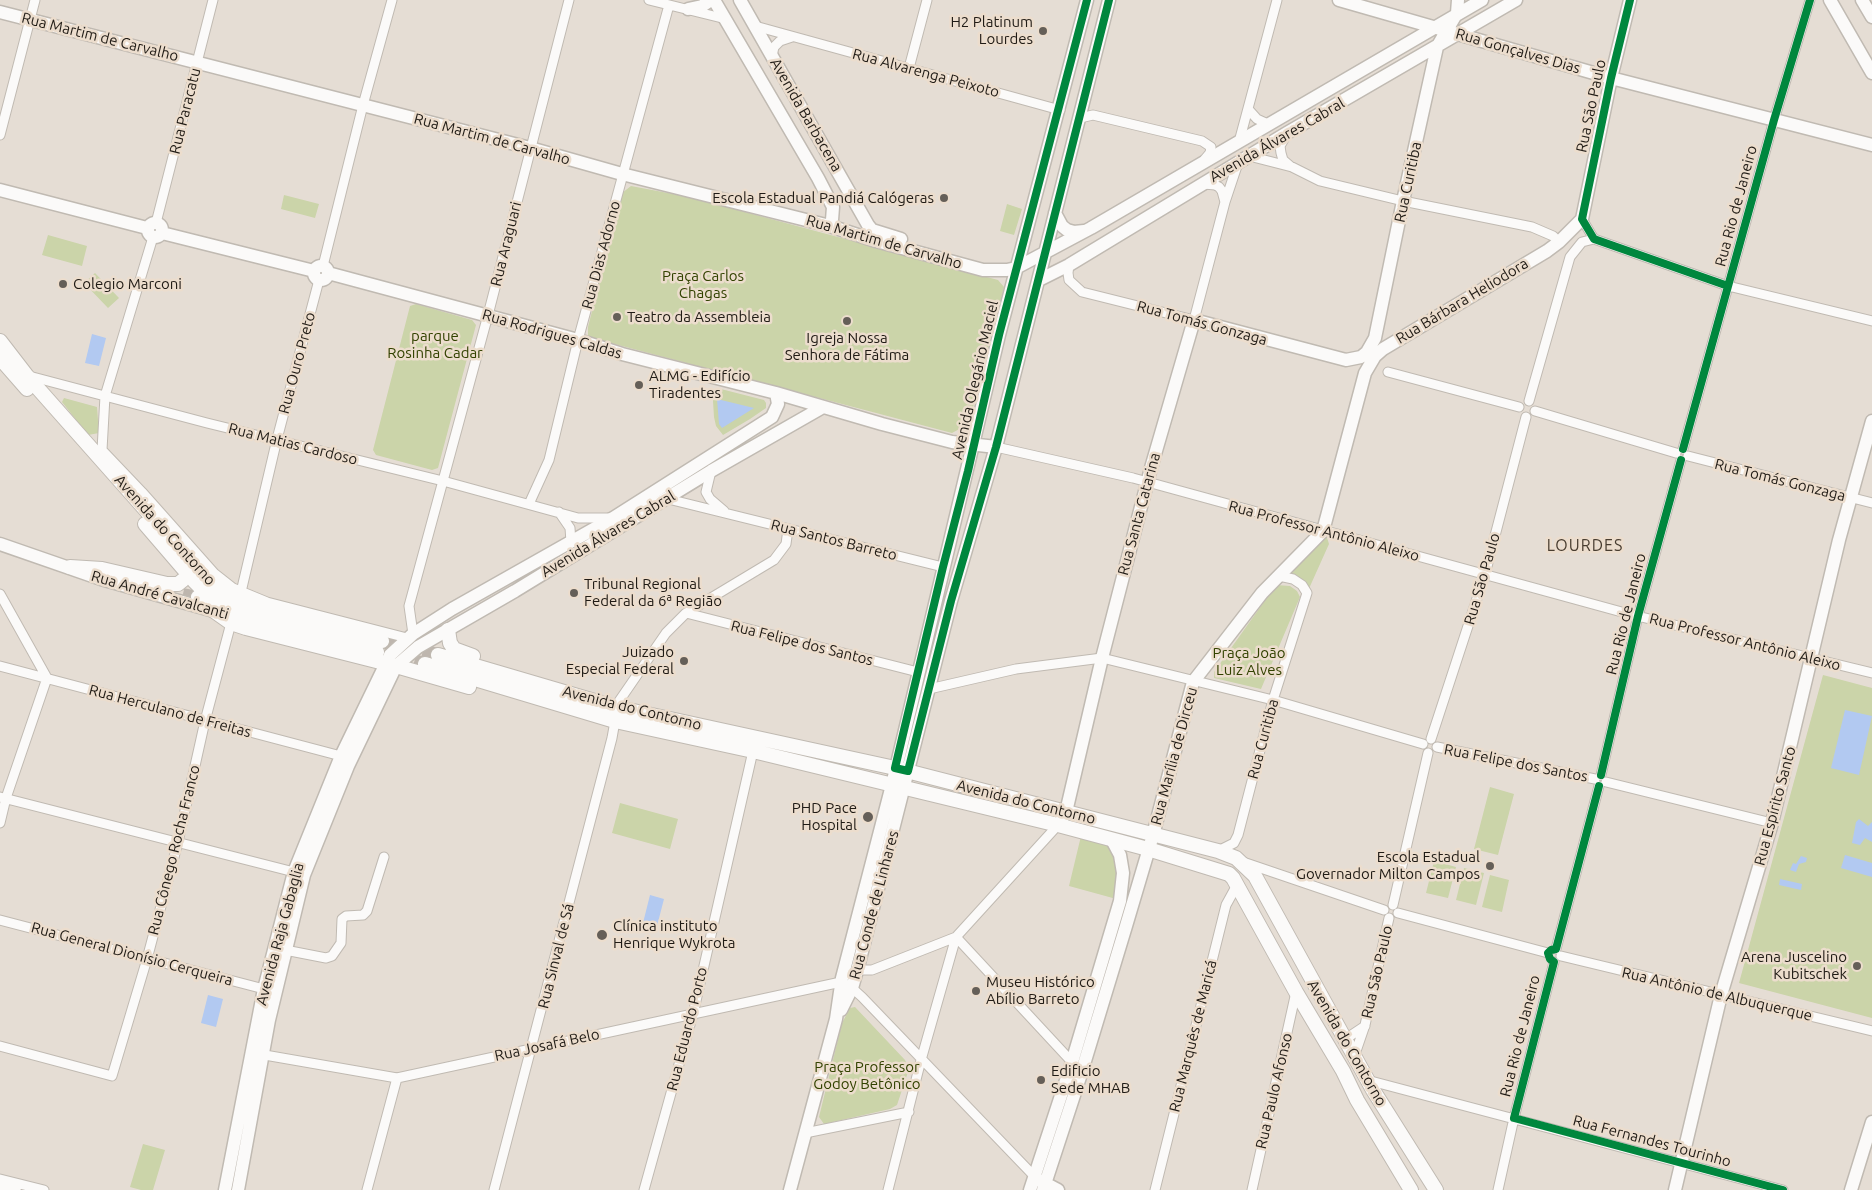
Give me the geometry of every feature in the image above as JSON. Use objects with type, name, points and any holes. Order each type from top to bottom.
[{"type":"main road","name":"Avenida do Contorno","points":[[0,341],[27,376],[206,578],[218,589],[385,655]]},
{"type":"main road","name":"Avenida do Contorno","points":[[0,358],[211,598],[252,620],[385,655]]},
{"type":"main road","points":[[172,555],[176,570],[201,601],[231,623],[254,631],[385,655],[586,718],[615,714]]},
{"type":"main road","points":[[70,567],[102,568],[167,584],[178,584],[183,580]]},
{"type":"main road","points":[[448,630],[450,643],[460,653],[558,682],[615,714]]},
{"type":"main road","name":"Avenida do Contorno","points":[[438,655],[615,714],[901,770],[1218,851],[1236,858],[1255,876],[1367,1080],[1436,1190]]},
{"type":"main road","name":"Avenida do Contorno","points":[[425,664],[753,751],[1058,825],[1222,871],[1233,878],[1296,992],[1343,1071],[1357,1100],[1411,1190]]},
{"type":"street","points":[[0,135],[35,0]]},
{"type":"street","name":"Rua Paracatu","points":[[102,450],[105,396],[155,230],[214,0]]},
{"type":"street","name":"Rua Ouro Preto","points":[[244,599],[277,439],[392,0]]},
{"type":"street","name":"Rua Araguari","points":[[410,636],[409,606],[488,315],[568,0]]},
{"type":"street","points":[[649,0],[726,19]]},
{"type":"street","points":[[688,9],[702,6],[713,0]]},
{"type":"street","name":"Avenida Barbacena","points":[[713,0],[816,173],[833,206],[830,226]]},
{"type":"street","points":[[909,68],[927,0]]},
{"type":"street","name":"Avenida Olegário Maciel","points":[[898,786],[918,672],[942,567],[954,530],[1016,268],[1060,110],[1087,0]]},
{"type":"street","name":"Avenida Olegário Maciel","points":[[901,770],[929,689],[996,447],[1109,0]]},
{"type":"street","points":[[1238,142],[1276,0]]},
{"type":"street","name":"Rua Gonçalves Dias","points":[[1339,0],[1460,33],[1611,78],[1872,146]]},
{"type":"street","points":[[1458,0],[1457,13],[1479,23]]},
{"type":"street","name":"Avenida Álvares Cabral","points":[[1016,268],[1084,231],[1268,124],[1441,29],[1457,13],[1482,0]]},
{"type":"street","name":"Avenida Álvares Cabral","points":[[1038,280],[1069,265],[1287,133],[1516,0]]},
{"type":"street","name":"Rua São Paulo","points":[[1582,219],[1611,78],[1630,0]]},
{"type":"street","name":"Rua Rio de Janeiro","points":[[1498,1190],[1514,1118],[1600,781],[1638,616],[1774,120],[1810,0]]},
{"type":"street","points":[[1830,0],[1872,73]]},
{"type":"street","points":[[1862,0],[1872,17]]},
{"type":"street","name":"Avenida Barbacena","points":[[743,2],[872,230]]},
{"type":"street","name":"Rua Dias Adorno","points":[[529,504],[549,460],[578,340],[669,5]]},
{"type":"street","name":"Rua Martim de Carvalho","points":[[0,12],[530,148],[622,174],[830,226],[876,241],[983,270],[1016,268]]},
{"type":"street","name":"Rua Alvarenga Peixoto","points":[[755,26],[1060,110]]},
{"type":"street","name":"Rua Curitiba","points":[[1355,360],[1367,352],[1376,338],[1403,201],[1441,29]]},
{"type":"street","points":[[753,66],[766,63],[772,56],[774,47],[780,41],[792,37]]},
{"type":"street","points":[[776,105],[784,97],[794,95]]},
{"type":"street","points":[[1248,109],[1257,119],[1268,124]]},
{"type":"street","points":[[1080,118],[1093,115],[1202,141],[1211,147],[1210,153],[1201,164]]},
{"type":"street","points":[[1287,133],[1280,146],[1281,153],[1283,160],[1292,168]]},
{"type":"street","points":[[1249,156],[1292,168],[1320,181],[1403,201],[1532,227],[1554,236],[1559,242],[1582,219],[1594,239]]},
{"type":"street","points":[[816,173],[824,166],[833,163]]},
{"type":"street","name":"Rua Santa Catarina","points":[[1058,825],[1066,812],[1102,658],[1147,482],[1194,320],[1225,202],[1238,163]]},
{"type":"street","points":[[1202,184],[1219,187],[1225,202]]},
{"type":"street","name":"Rua Rodrigues Caldas","points":[[0,190],[488,315],[622,354],[776,393]]},
{"type":"street","points":[[1055,213],[1062,226],[1067,230],[1074,232],[1084,231]]},
{"type":"street","name":"Rua Martim de Carvalho","points":[[872,230],[970,258],[983,270]]},
{"type":"street","points":[[1530,401],[1570,257],[1582,242],[1594,239],[1728,286],[1872,321]]},
{"type":"street","name":"Rua Bárbara Heliodora","points":[[1323,531],[1368,364],[1383,349],[1559,242]]},
{"type":"street","name":"Rua Tomás Gonzaga","points":[[1069,265],[1069,280],[1082,292],[1346,360],[1355,360]]},
{"type":"street","points":[[1376,338],[1377,344],[1383,349]]},
{"type":"street","points":[[1388,372],[1519,407]]},
{"type":"street","name":"Rua Matias Cardoso","points":[[27,376],[207,423],[444,481],[578,518],[595,520],[613,518]]},
{"type":"street","name":"Avenida Álvares Cabral","points":[[385,655],[396,649],[410,636],[452,609],[613,518],[772,417],[778,404],[776,393]]},
{"type":"street","name":"Rua Professor Antônio Aleixo","points":[[776,393],[952,442],[996,447],[1147,482],[1638,616],[1872,673]]},
{"type":"street","points":[[1524,401],[1530,401],[1534,404],[1535,411],[1533,416],[1526,417],[1520,412],[1519,407],[1524,401]]},
{"type":"street","name":"Avenida Álvares Cabral","points":[[385,655],[409,654],[711,471],[823,407]]},
{"type":"street","name":"Rua Tomás Gonzaga","points":[[1535,411],[1682,455],[1872,503]]},
{"type":"street","name":"Rua São Paulo","points":[[1434,743],[1485,574],[1526,417]]},
{"type":"street","name":"Rua Espírito Santo","points":[[1676,1190],[1721,995],[1772,823],[1851,498],[1872,421]]},
{"type":"street","name":"Avenida do Contorno","points":[[102,450],[214,573],[244,599],[267,602],[410,636]]},
{"type":"street","name":"Rua Santos Barreto","points":[[711,471],[706,492],[710,499],[726,513]]},
{"type":"street","name":"Rua Santos Barreto","points":[[648,495],[942,567]]},
{"type":"street","points":[[515,591],[522,580],[559,556],[572,542],[570,528],[559,512]]},
{"type":"street","points":[[615,714],[666,633],[686,614],[774,560],[786,544],[788,529]]},
{"type":"street","name":"Rua Marília de Dirceu","points":[[1041,1184],[1082,1071],[1153,834],[1193,682],[1262,594],[1323,531]]},
{"type":"street","name":"Rua André Cavalcanti","points":[[0,544],[101,579],[252,620]]},
{"type":"street","name":"Rua André Cavalcanti","points":[[70,567],[183,594]]},
{"type":"street","points":[[942,567],[950,573],[952,602]]},
{"type":"street","name":"Rua Curitiba","points":[[1218,851],[1234,843],[1238,835],[1272,700],[1307,593],[1302,585],[1293,579],[1279,576]]},
{"type":"street","points":[[0,594],[47,678],[3,798],[0,823]]},
{"type":"street","name":"Rua André Cavalcanti","points":[[229,603],[244,599]]},
{"type":"street","name":"Rua Felipe dos Santos","points":[[686,614],[918,672]]},
{"type":"street","name":"Rua Cônego Rocha Franco","points":[[0,1046],[112,1076],[148,959],[178,842],[205,721],[231,623]]},
{"type":"street","name":"Avenida Raja Gabaglia","points":[[238,1190],[264,989],[299,874],[341,756],[385,655]]},
{"type":"street","name":"Avenida Raja Gabaglia","points":[[225,1190],[257,1054],[270,1020],[299,874],[348,766],[385,655]]},
{"type":"street","name":"Rua Felipe dos Santos","points":[[929,689],[1016,669],[1102,658],[1272,700],[1423,744]]},
{"type":"street","name":"Rua Herculano de Freitas","points":[[0,666],[341,756]]},
{"type":"street","name":"Rua Sinval de Sá","points":[[494,1190],[533,1048],[612,738],[615,714]]},
{"type":"street","points":[[1425,740],[1434,743],[1434,751],[1428,753],[1424,751],[1423,744],[1425,740]]},
{"type":"street","name":"Rua Felipe dos Santos","points":[[1434,743],[1772,823]]},
{"type":"street","name":"Rua Eduardo Porto","points":[[644,1190],[692,1014],[753,751]]},
{"type":"street","name":"Rua São Paulo","points":[[1354,1057],[1365,1026],[1389,911],[1428,753]]},
{"type":"street","name":"Rua Conde de Linhares","points":[[846,985],[858,967],[898,786]]},
{"type":"street","name":"Rua Conde de Linhares","points":[[790,1190],[898,786]]},
{"type":"street","points":[[3,798],[299,874]]},
{"type":"street","points":[[858,967],[864,970],[872,970],[956,937],[1058,825]]},
{"type":"street","points":[[1030,1190],[1041,1184],[1072,1062],[1120,901],[1123,872],[1120,855],[1112,840]]},
{"type":"street","points":[[285,950],[326,958],[332,956],[341,943],[342,919],[346,916],[363,915],[367,911],[384,857]]},
{"type":"street","points":[[1240,861],[1389,911]]},
{"type":"street","name":"Rua Marquês de Maricá","points":[[1155,1190],[1226,905],[1237,885]]},
{"type":"street","name":"Rua Antônio de Albuquerque","points":[[1389,911],[1396,907],[1398,913],[1555,955],[1872,1030]]},
{"type":"street","name":"Rua General Dionísio Cerqueira","points":[[0,920],[264,989]]},
{"type":"street","points":[[888,1190],[921,1060],[956,937]]},
{"type":"street","points":[[956,937],[1072,1062]]},
{"type":"street","points":[[846,985],[1041,1184],[1058,1190]]},
{"type":"street","name":"Rua Josafá Belo","points":[[257,1054],[397,1078],[692,1014],[846,985]]},
{"type":"street","points":[[264,989],[270,997],[267,1013],[270,1020]]},
{"type":"street","name":"Rua Paulo Afonso","points":[[1252,1190],[1296,992]]},
{"type":"street","name":"Rua São Paulo","points":[[1344,1040],[1365,1026]]},
{"type":"street","points":[[366,1190],[397,1078]]},
{"type":"street","name":"Rua Fernandes Tourinho","points":[[1367,1080],[1783,1190]]},
{"type":"street","points":[[805,1132],[908,1112]]},
{"type":"street","points":[[1851,1190],[1872,1122]]},
{"type":"street","points":[[0,1178],[44,1190]]},
{"type":"street","points":[[0,1186],[33,1188]]},
{"type":"green space","name":"Praça Carlos Chagas","points":[[631,186],[689,197],[998,280],[1004,287],[970,419],[965,426],[952,433],[588,337],[588,327],[622,193]]},
{"type":"green space","points":[[284,195],[319,204],[315,218],[281,209]]},
{"type":"green space","points":[[1007,204],[1022,209],[1014,235],[1000,231]]},
{"type":"green space","points":[[48,235],[87,246],[82,266],[42,255]]},
{"type":"green space","points":[[95,273],[119,298],[108,308],[84,283]]},
{"type":"green space","name":"parque Rosinha Cadar","points":[[416,304],[472,320],[476,325],[438,468],[432,470],[376,455],[373,450],[410,306]]},
{"type":"green space","points":[[717,388],[764,400],[766,408],[723,435],[716,426],[714,417],[713,401]]},
{"type":"green space","points":[[64,398],[97,407],[99,433],[88,435],[62,402]]},
{"type":"green space","points":[[1325,531],[1329,544],[1307,593],[1293,579],[1279,576]]},
{"type":"green space","name":"Praça João Luiz Alves","points":[[1276,585],[1290,586],[1297,591],[1300,597],[1261,689],[1214,678],[1214,672]]},
{"type":"green space","points":[[1823,675],[1872,688],[1872,1018],[1739,983]]},
{"type":"green space","points":[[1490,787],[1514,794],[1498,855],[1474,849]]},
{"type":"green space","points":[[620,803],[678,819],[670,849],[612,833]]},
{"type":"green space","points":[[1081,836],[1104,841],[1116,856],[1120,900],[1069,886]]},
{"type":"green space","points":[[1434,861],[1456,867],[1448,898],[1426,893]]},
{"type":"green space","points":[[1464,868],[1484,873],[1476,905],[1456,900]]},
{"type":"green space","points":[[1490,875],[1509,880],[1502,912],[1482,907]]},
{"type":"green space","name":"Praça Professor Godoy Betônico","points":[[855,1007],[905,1060],[909,1069],[897,1105],[890,1109],[824,1124],[819,1117],[842,1023],[850,1008]]},
{"type":"green space","points":[[143,1144],[165,1150],[153,1190],[141,1190],[130,1187]]},
{"type":"water","points":[[92,334],[106,338],[99,366],[85,363]]},
{"type":"water","points":[[717,399],[754,408],[722,428],[719,424]]},
{"type":"water","points":[[1845,710],[1872,716],[1859,775],[1831,768]]},
{"type":"water","points":[[1859,819],[1868,826],[1872,822],[1872,842],[1865,838],[1860,845],[1852,843],[1856,822]]},
{"type":"water","points":[[1845,855],[1872,863],[1872,877],[1841,868]]},
{"type":"water","points":[[1801,856],[1807,858],[1806,862],[1799,864],[1796,872],[1790,870],[1793,863],[1796,864]]},
{"type":"water","points":[[1780,879],[1802,884],[1801,890],[1779,885]]},
{"type":"water","points":[[650,895],[664,899],[657,926],[643,923]]},
{"type":"water","points":[[208,995],[223,999],[216,1027],[201,1023]]},
{"type":"tunnel","points":[[183,594],[207,599]]},
{"type":"tunnel","points":[[382,641],[438,655]]},
{"type":"tunnel","points":[[394,656],[425,664]]},
{"type":"cycle path","points":[[1087,0],[999,335],[968,471],[895,768],[908,771],[951,601],[996,447],[1109,0]]},
{"type":"cycle path","points":[[1630,0],[1611,78],[1582,219],[1594,239],[1728,286]]},
{"type":"cycle path","points":[[1683,449],[1774,120],[1810,0]]},
{"type":"cycle path","points":[[1601,775],[1638,616],[1681,460]]},
{"type":"cycle path","points":[[1599,786],[1556,949],[1548,953],[1550,959],[1554,962],[1514,1118],[1783,1190]]},
{"type":"place","name":"H2 Platinum Lourdes","points":[[1043,31]]},
{"type":"place","name":"Escola Estadual Pandiá Calógeras","points":[[944,198]]},
{"type":"place","name":"Colegio Marconi","points":[[63,284]]},
{"type":"place","name":"Teatro da Assembleia","points":[[617,317]]},
{"type":"place","name":"Igreja Nossa Senhora de Fátima","points":[[847,321]]},
{"type":"place","name":"ALMG - Edifício Tiradentes","points":[[639,385]]},
{"type":"place","name":"Tribunal Regional Federal da 6ª Região","points":[[574,593]]},
{"type":"place","name":"Juizado Especial Federal","points":[[684,661]]},
{"type":"place","name":"PHD Pace Hospital","points":[[868,817]]},
{"type":"place","name":"Escola Estadual Governador Milton Campos","points":[[1490,866]]},
{"type":"place","name":"Clínica instituto Henrique Wykrota","points":[[602,935]]},
{"type":"place","name":"Arena Juscelino Kubitschek","points":[[1857,966]]},
{"type":"place","name":"Museu Histórico Abílio Barreto","points":[[976,991]]},
{"type":"place","name":"Edificio Sede MHAB","points":[[1041,1080]]},
{"type":"district","name":"LOURDES","points":[[1585,546]]}]
